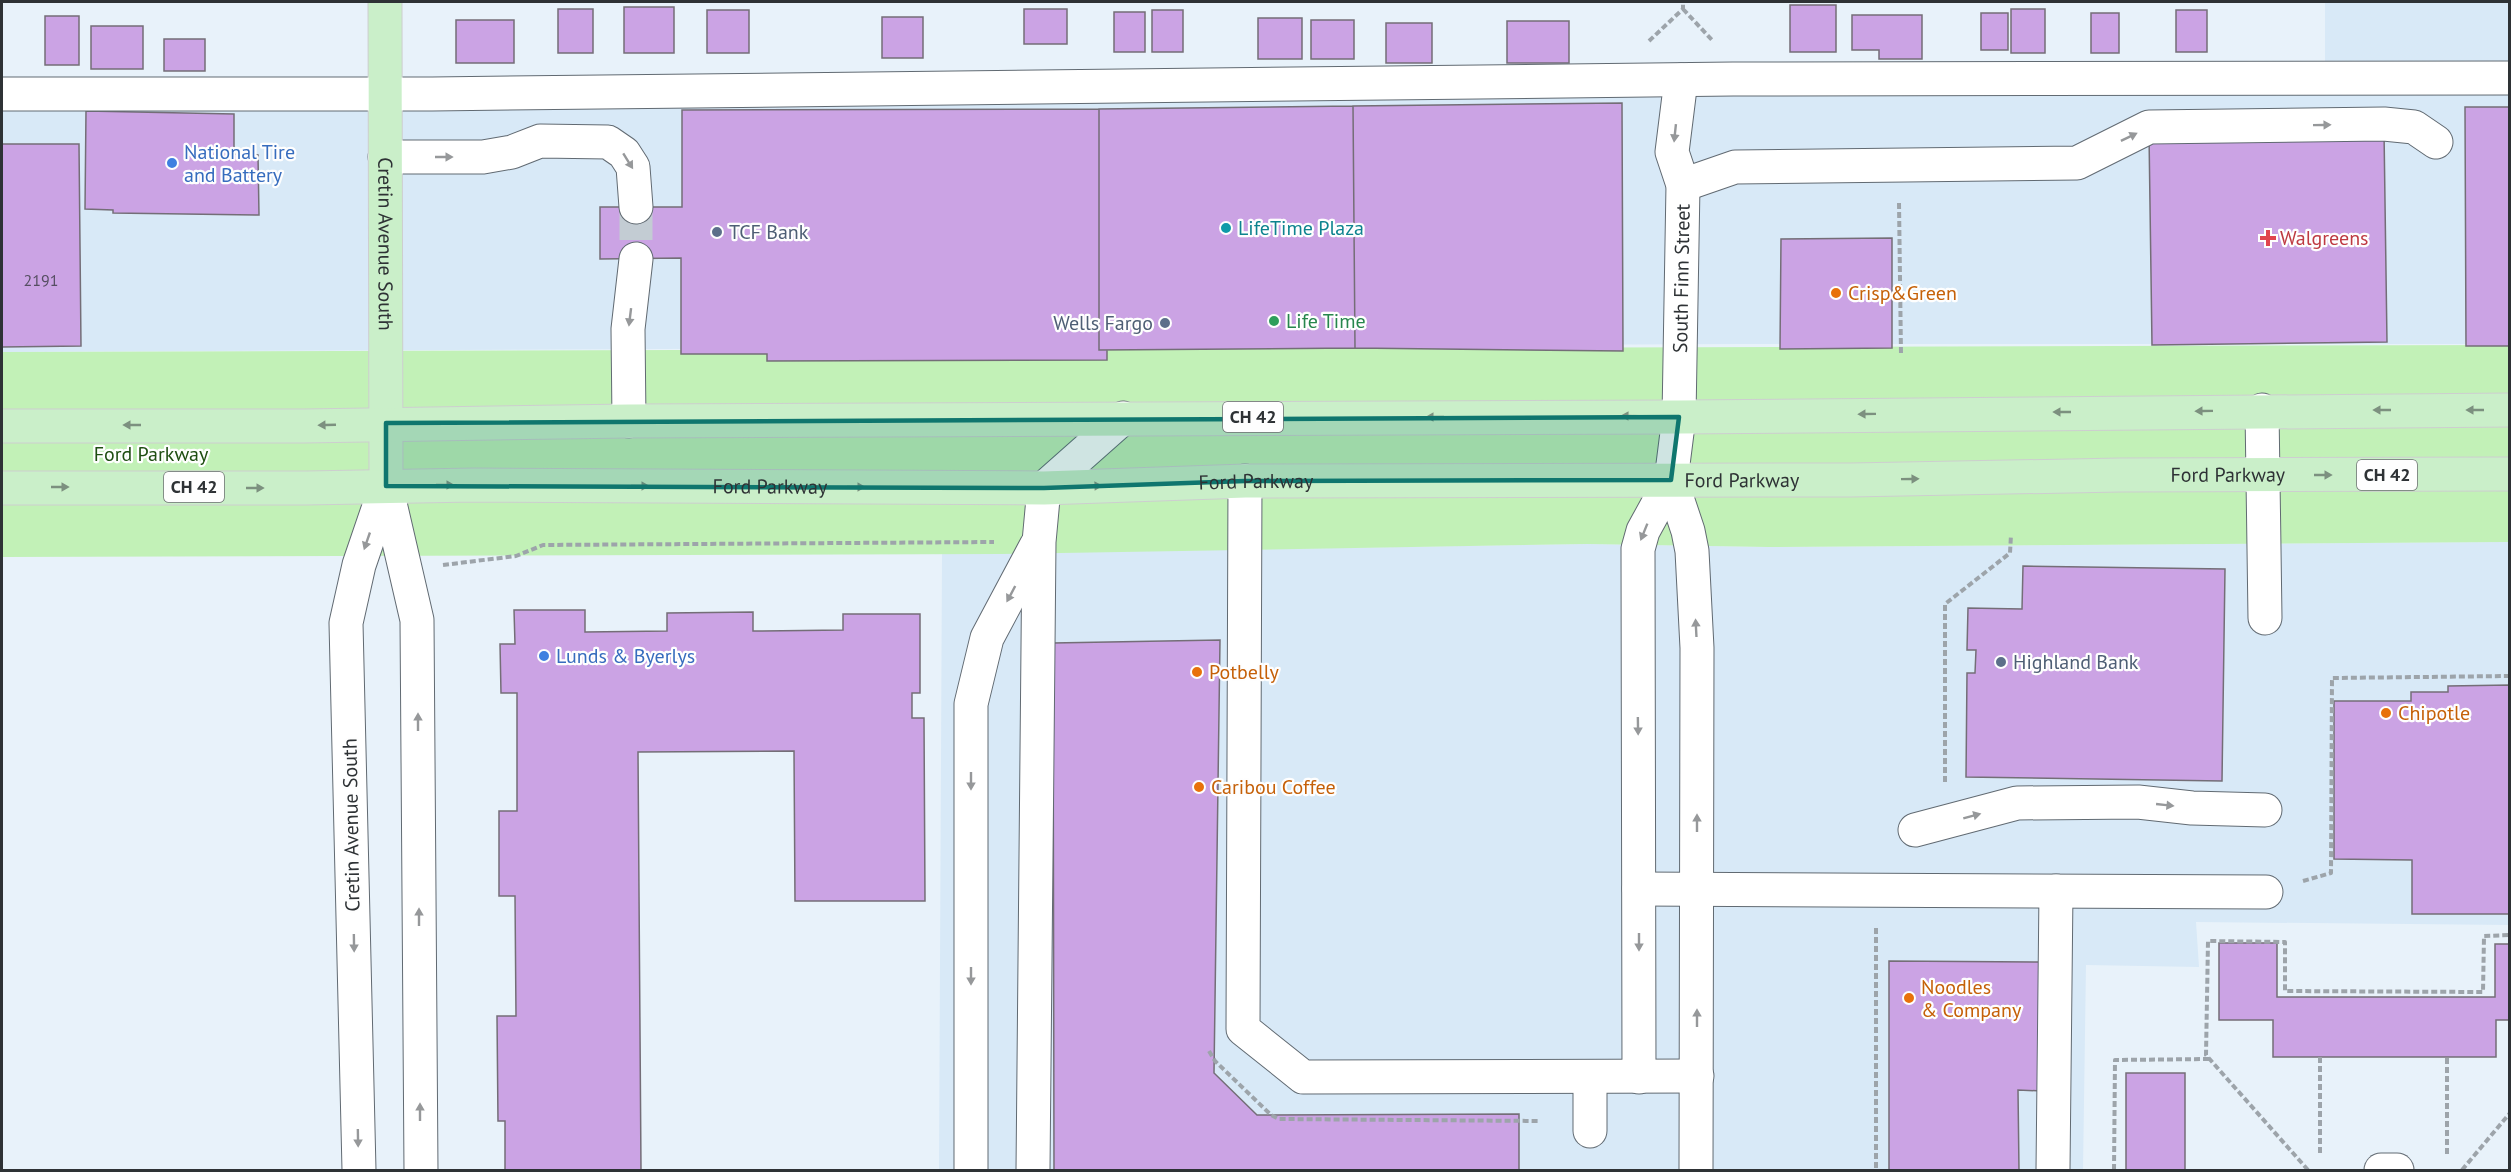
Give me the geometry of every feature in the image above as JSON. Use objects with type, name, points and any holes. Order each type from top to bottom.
[{"type":"main road","name":"Cretin Avenue South","points":[[385,2],[386,486]]},
{"type":"main road","name":"CH 42","points":[[2,426],[304,426],[386,423],[1123,417],[1679,417],[2262,410],[2510,410]]},
{"type":"main road","name":"Ford Parkway","points":[[2,488],[386,486],[1044,488],[1245,481],[2510,474]]},
{"type":"street","points":[[2,94],[385,94],[1680,80],[2510,78]]},
{"type":"street","name":"South Finn Street","points":[[1671,480],[1679,417],[1683,185],[1672,152],[1680,80]]},
{"type":"street","points":[[1683,185],[1734,167],[2077,163],[2149,127],[2384,124],[2414,127],[2436,142]]},
{"type":"street","points":[[385,157],[483,157],[512,152],[540,141],[608,142],[624,153],[633,167],[636,207]]},
{"type":"street","points":[[629,421],[628,329],[636,259]]},
{"type":"street","points":[[2262,410],[2265,476],[2265,618]]},
{"type":"street","points":[[1033,1170],[1039,542],[1044,488],[1123,417]]},
{"type":"street","points":[[1639,1077],[1638,549],[1643,531],[1671,480]]},
{"type":"street","points":[[1671,480],[1688,531],[1692,551],[1697,648],[1696,1170]]},
{"type":"street","points":[[1245,481],[1244,1029],[1303,1077],[1697,1076]]},
{"type":"street","name":"Cretin Avenue South","points":[[359,1170],[346,622],[359,565],[386,486]]},
{"type":"street","name":"Cretin Avenue South","points":[[386,486],[417,620],[421,1170]]},
{"type":"street","points":[[971,1170],[971,704],[987,638],[1039,542]]},
{"type":"street","points":[[1930,826],[2017,803],[2138,802],[2192,808],[2265,810]]},
{"type":"street","points":[[1639,889],[2266,892]]},
{"type":"street","points":[[2053,1170],[2056,891]]},
{"type":"street","points":[[1590,1077],[1590,1131]]},
{"type":"street","points":[[2381,1170],[2397,1170]]},
{"type":"path","points":[[1683,2],[1683,9]]},
{"type":"path","points":[[1899,166],[1901,354]]},
{"type":"path","points":[[1930,826],[1945,604],[2010,553],[2011,535]]},
{"type":"path","points":[[439,565],[516,556],[543,545],[1039,542]]},
{"type":"path","points":[[2331,873],[2332,678],[2510,676]]},
{"type":"path","points":[[1876,926],[1876,1170]]},
{"type":"path","points":[[2308,1170],[2206,1055],[2208,941],[2285,942],[2285,991],[2483,992],[2484,936],[2510,935]]},
{"type":"path","points":[[2320,1057],[2320,1156]]},
{"type":"path","points":[[2447,1057],[2447,1154]]},
{"type":"path","points":[[2114,1170],[2115,1060],[2211,1059]]},
{"type":"path","points":[[2462,1170],[2510,1113]]},
{"type":"highlighted area","points":[[1679,417],[1671,480],[1245,481],[1044,488],[386,486],[386,423]]},
{"type":"shaded area","points":[[2325,2],[2509,2],[2509,344],[1740,344],[2,352],[2,84],[1739,94],[2325,92]]},
{"type":"shaded area","points":[[2509,542],[2509,925],[2196,922],[2199,967],[2086,965],[2083,1170],[939,1170],[942,554],[1587,544],[1768,547]]},
{"type":"green space","name":"Ford Parkway","points":[[2509,345],[2509,542],[1768,547],[1587,544],[1001,554],[2,557],[2,352]]},
{"type":"building","points":[[1790,5],[1836,5],[1836,52],[1790,52]]},
{"type":"building","points":[[624,7],[674,7],[674,53],[624,53]]},
{"type":"building","points":[[558,9],[593,9],[593,53],[558,53]]},
{"type":"building","points":[[1024,9],[1067,9],[1067,44],[1024,44]]},
{"type":"building","points":[[2011,9],[2045,9],[2045,53],[2011,53]]},
{"type":"building","points":[[707,10],[749,10],[749,53],[707,53]]},
{"type":"building","points":[[1152,10],[1183,10],[1183,52],[1152,52]]},
{"type":"building","points":[[2176,10],[2207,10],[2207,52],[2176,52]]},
{"type":"building","points":[[1114,12],[1145,12],[1145,52],[1114,52]]},
{"type":"building","points":[[1981,13],[2008,13],[2008,50],[1981,50]]},
{"type":"building","points":[[2091,13],[2119,13],[2119,53],[2091,53]]},
{"type":"building","points":[[1852,15],[1922,15],[1922,59],[1879,59],[1879,50],[1852,50]]},
{"type":"building","points":[[45,16],[79,16],[79,65],[45,65]]},
{"type":"building","points":[[882,17],[923,17],[923,58],[882,58]]},
{"type":"building","points":[[1258,18],[1302,18],[1302,59],[1258,59]]},
{"type":"building","points":[[456,20],[514,20],[514,63],[456,63]]},
{"type":"building","points":[[1311,20],[1354,20],[1354,59],[1311,59]]},
{"type":"building","points":[[1507,21],[1569,21],[1569,63],[1507,63]]},
{"type":"building","points":[[1386,23],[1432,23],[1432,63],[1386,63]]},
{"type":"building","points":[[91,26],[143,26],[143,69],[91,69]]},
{"type":"building","points":[[164,39],[205,39],[205,71],[164,71]]},
{"type":"building","points":[[1622,103],[1623,351],[1355,348],[1353,106]]},
{"type":"building","name":"LifeTime Plaza","points":[[1353,106],[1355,348],[1099,350],[1099,109]]},
{"type":"building","points":[[2465,107],[2510,107],[2510,346],[2466,346]]},
{"type":"building","points":[[1099,109],[1099,350],[1107,350],[1107,360],[767,361],[767,354],[681,354],[681,258],[600,259],[600,207],[682,207],[682,110]]},
{"type":"building","name":"National Tire and Battery","points":[[86,111],[234,114],[234,154],[258,155],[259,215],[113,213],[113,210],[85,209]]},
{"type":"building","name":"Walgreens","points":[[2384,131],[2387,342],[2152,345],[2149,134]]},
{"type":"building","points":[[2,144],[79,144],[81,346],[2,347]]},
{"type":"building","name":"Crisp&Green","points":[[1892,238],[1892,348],[1780,349],[1781,239]]},
{"type":"building","points":[[2023,566],[2225,569],[2222,781],[1966,777],[1967,673],[1975,673],[1976,650],[1967,650],[1968,608],[2022,609]]},
{"type":"building","points":[[514,610],[585,610],[585,632],[667,631],[667,613],[753,612],[753,631],[843,630],[843,614],[920,614],[920,693],[912,693],[912,718],[924,718],[925,901],[795,901],[794,751],[638,752],[641,1170],[505,1170],[505,1121],[498,1121],[497,1016],[516,1016],[515,896],[499,896],[499,811],[517,811],[517,693],[501,693],[500,644],[515,644]]},
{"type":"building","points":[[1220,640],[1214,1073],[1257,1115],[1519,1114],[1519,1170],[1054,1170],[1053,643]]},
{"type":"building","points":[[2510,685],[2510,914],[2412,914],[2412,860],[2334,859],[2334,701],[2411,701],[2411,692],[2448,692],[2448,686]]},
{"type":"building","points":[[2219,943],[2277,943],[2277,997],[2495,997],[2495,944],[2510,944],[2510,1020],[2496,1020],[2496,1057],[2273,1057],[2273,1020],[2219,1020]]},
{"type":"building","points":[[1889,961],[2041,962],[2042,1091],[2018,1090],[2019,1170],[1889,1170]]},
{"type":"building","points":[[2126,1073],[2185,1073],[2185,1170],[2126,1170]]},
{"type":"tunnel","points":[[636,207],[636,259]]},
{"type":"place","name":"National Tire and Battery","points":[[172,163]]},
{"type":"place","name":"LifeTime Plaza","points":[[1226,228]]},
{"type":"place","name":"TCF Bank","points":[[717,232]]},
{"type":"place","name":"Walgreens","points":[[2268,238]]},
{"type":"place","name":"Crisp&Green","points":[[1836,293]]},
{"type":"place","name":"Life Time","points":[[1274,321]]},
{"type":"place","name":"Wells Fargo","points":[[1165,323]]},
{"type":"place","name":"Lunds & Byerlys","points":[[544,656]]},
{"type":"place","name":"Highland Bank","points":[[2001,662]]},
{"type":"place","name":"Potbelly","points":[[1197,672]]},
{"type":"place","name":"Chipotle","points":[[2386,713]]},
{"type":"place","name":"Caribou Coffee","points":[[1199,787]]},
{"type":"place","name":"Noodles & Company","points":[[1909,998]]}]
